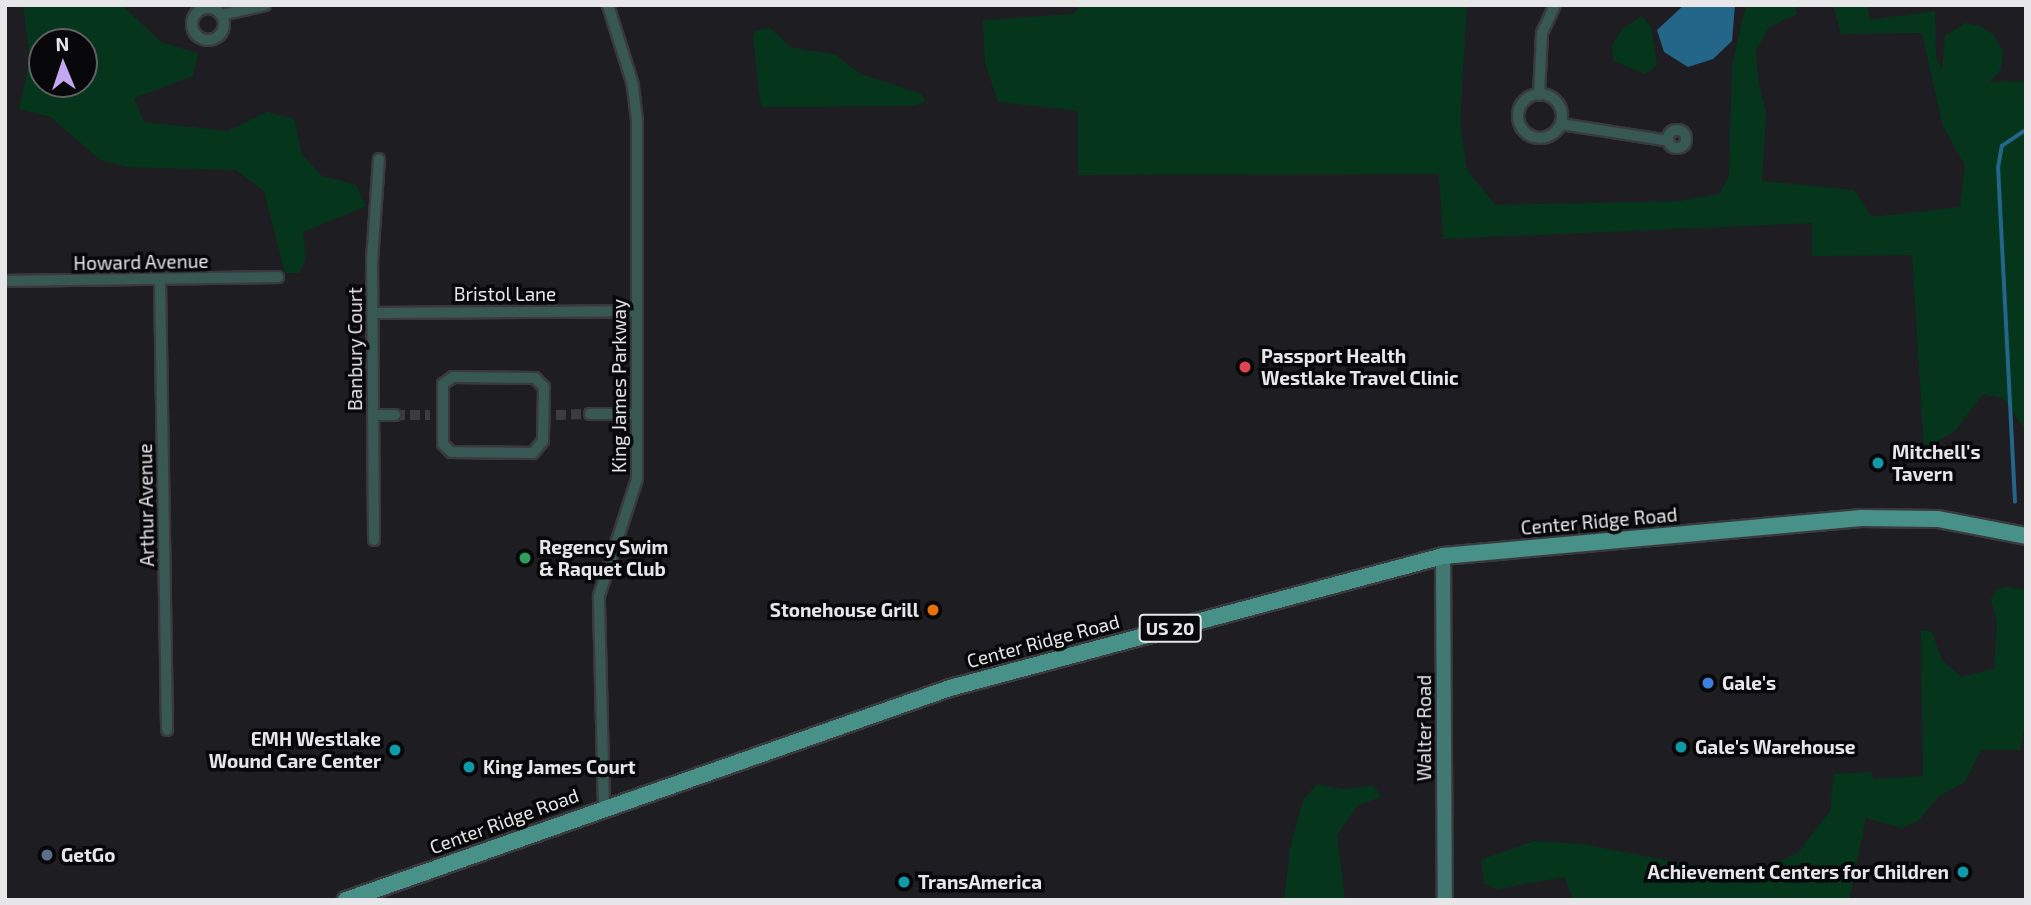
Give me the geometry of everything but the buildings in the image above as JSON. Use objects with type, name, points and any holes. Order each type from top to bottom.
[{"type":"main road","name":"Center Ridge Road","points":[[346,900],[604,807],[950,688],[1443,556],[1861,518],[1938,519],[2026,536]]},
{"type":"street","points":[[222,15],[265,5]]},
{"type":"street","name":"King James Parkway","points":[[604,807],[599,597],[637,479],[637,120],[630,74],[608,5]]},
{"type":"street","points":[[1539,94],[1542,33],[1550,7]]},
{"type":"street","points":[[1539,94],[1553,98],[1561,110],[1561,124],[1549,136],[1526,133],[1518,112],[1527,98],[1539,94]]},
{"type":"street","points":[[1561,124],[1669,141]]},
{"type":"street","name":"Banbury Court","points":[[374,540],[373,313],[379,159]]},
{"type":"street","name":"Howard Avenue","points":[[5,281],[278,277]]},
{"type":"street","name":"Arthur Avenue","points":[[160,280],[167,730]]},
{"type":"street","name":"Bristol Lane","points":[[373,313],[636,311]]},
{"type":"street","points":[[453,376],[535,378],[544,387],[543,415],[543,441],[533,453],[452,452],[443,444],[443,384],[453,376]]},
{"type":"street","points":[[590,414],[636,414]]},
{"type":"street","points":[[373,415],[395,415]]},
{"type":"street","points":[[430,415],[443,415]]},
{"type":"street","points":[[543,415],[556,415]]},
{"type":"street","name":"Walter Road","points":[[1443,556],[1445,900]]},
{"type":"green space","points":[[23,5],[122,5],[161,42],[198,53],[193,76],[134,98],[144,122],[228,131],[267,112],[294,119],[302,155],[322,176],[356,185],[366,206],[303,232],[306,258],[299,273],[285,273],[264,191],[236,170],[127,167],[99,159],[51,117],[19,109],[28,68],[28,98],[98,98],[98,28],[28,28],[28,44]]},
{"type":"green space","points":[[1079,5],[1467,5],[1460,122],[1467,170],[1495,205],[1679,201],[1719,194],[1729,176],[1732,66],[1746,5],[1794,5],[1797,14],[1769,27],[1756,50],[1758,80],[1766,112],[1762,181],[1854,190],[1872,217],[1960,207],[1965,165],[1943,126],[1922,33],[1841,34],[1833,5],[1867,5],[1870,20],[1935,11],[1936,57],[1942,70],[1945,36],[1965,23],[1980,26],[1993,34],[2003,51],[2001,69],[1990,82],[2026,81],[2026,430],[2003,398],[1983,394],[1954,432],[1924,449],[1912,255],[1812,256],[1812,223],[1443,239],[1439,174],[1078,175],[1078,111],[998,102],[985,62],[983,20],[1074,14]]},
{"type":"green space","points":[[1642,16],[1651,27],[1657,65],[1645,74],[1614,61],[1612,46],[1622,29]]},
{"type":"green space","points":[[770,28],[792,48],[835,54],[860,74],[922,94],[925,102],[913,106],[761,107],[753,37],[755,31]]},
{"type":"green space","points":[[2007,587],[2026,590],[2026,720],[2020,750],[1981,750],[1965,782],[1940,795],[1919,820],[1902,828],[1866,818],[1849,900],[1574,900],[1564,877],[1497,889],[1484,883],[1481,860],[1534,841],[1583,844],[1690,865],[1764,868],[1798,853],[1830,811],[1834,774],[1872,772],[1873,779],[1923,776],[1921,630],[1932,632],[1942,660],[1961,677],[1994,669],[1997,623],[1991,599],[1997,589]]},
{"type":"green space","points":[[1317,784],[1342,789],[1374,786],[1381,797],[1358,805],[1337,835],[1345,900],[1284,900],[1290,849],[1303,801]]},
{"type":"water","points":[[1684,5],[1735,5],[1732,41],[1713,59],[1688,67],[1664,52],[1657,30]]},
{"type":"waterway","points":[[2015,502],[1998,168],[2002,146],[2026,130]]},
{"type":"tunnel","points":[[556,415],[590,414]]},
{"type":"tunnel","points":[[395,415],[430,415]]},
{"type":"place","name":"Passport Health Westlake Travel Clinic","points":[[1245,367]]},
{"type":"place","name":"Mitchell's Tavern","points":[[1878,463]]},
{"type":"place","name":"Regency Swim & Raquet Club","points":[[525,558]]},
{"type":"place","name":"Stonehouse Grill","points":[[933,610]]},
{"type":"place","name":"Gale's","points":[[1708,683]]},
{"type":"place","name":"Gale's Warehouse","points":[[1681,747]]},
{"type":"place","name":"EMH Westlake Wound Care Center","points":[[395,750]]},
{"type":"place","name":"King James Court","points":[[469,767]]},
{"type":"place","name":"GetGo","points":[[47,855]]},
{"type":"place","name":"Achievement Centers for Children","points":[[1963,872]]},
{"type":"place","name":"TransAmerica","points":[[904,882]]}]
